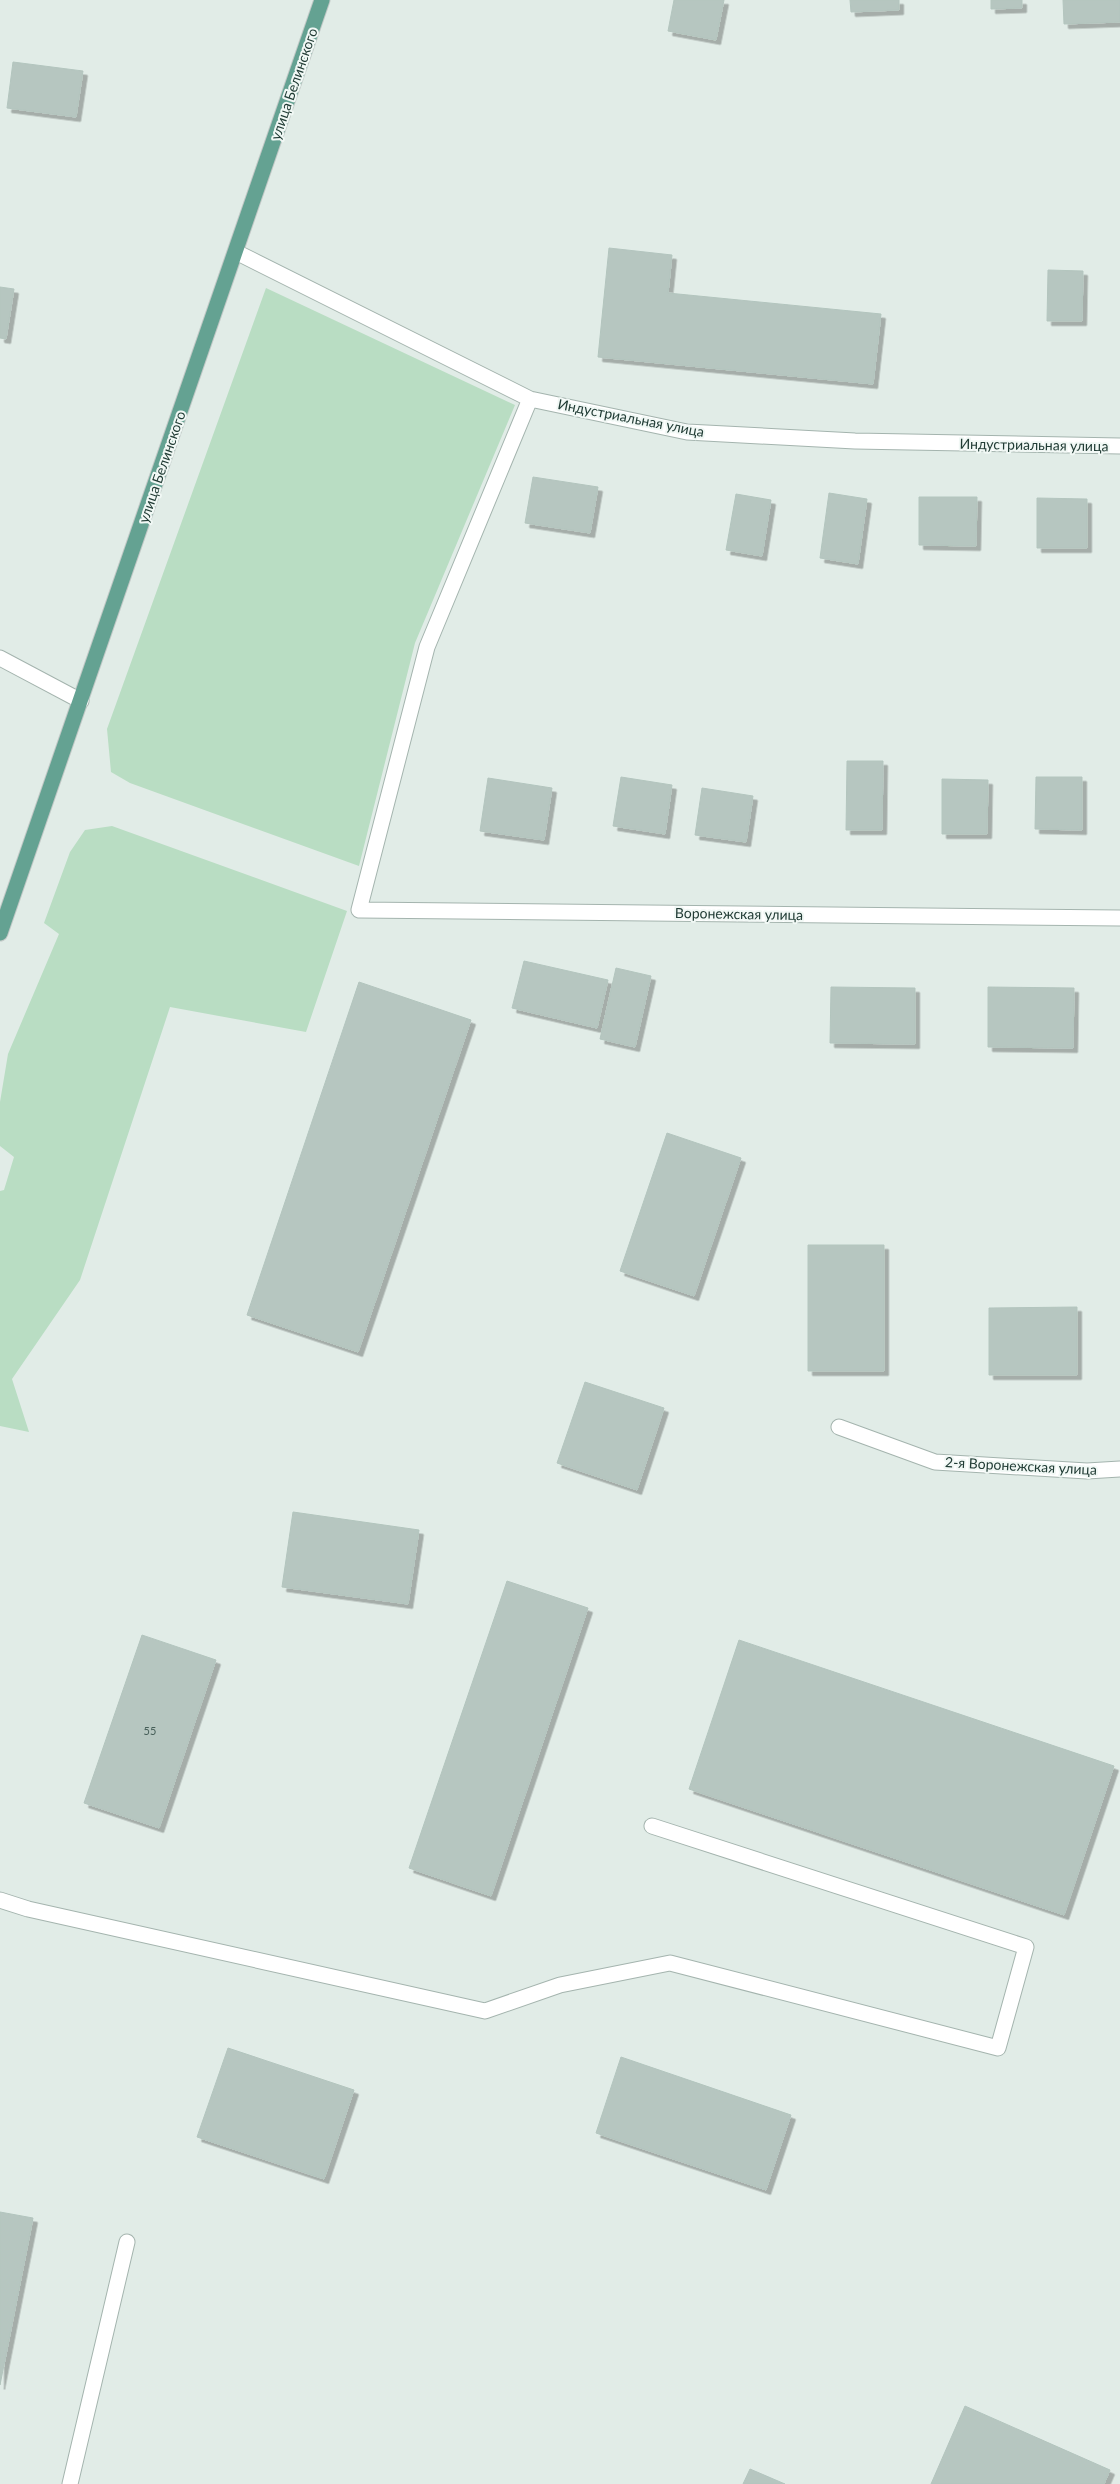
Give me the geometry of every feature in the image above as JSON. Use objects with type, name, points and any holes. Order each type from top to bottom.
[{"type":"main road","name":"улица Белинского","points":[[0,933],[322,0]]},
{"type":"street","name":"Индустриальная улица","points":[[236,252],[530,399],[687,432],[854,441],[1120,446]]},
{"type":"street","name":"Воронежская улица","points":[[530,399],[427,647],[359,910],[1120,918]]},
{"type":"street","points":[[0,658],[81,701]]},
{"type":"street","name":"2-я Воронежская улица","points":[[839,1427],[936,1462],[1086,1471],[1120,1469]]},
{"type":"street","points":[[0,1900],[28,1909],[485,2011],[560,1985],[670,1962],[998,2048],[1026,1948],[652,1826]]},
{"type":"street","points":[[70,2484],[127,2242]]},
{"type":"green space","points":[[266,288],[515,405],[415,643],[359,866],[130,783],[111,772],[107,729]]},
{"type":"green space","points":[[112,826],[347,911],[306,1032],[170,1007],[80,1280],[12,1379],[29,1432],[0,1426],[0,1191],[4,1190],[14,1157],[0,1146],[0,1102],[8,1054],[59,934],[44,923],[70,852],[85,830]]},
{"type":"building","points":[[674,0],[724,0],[716,40],[668,31]]},
{"type":"building","points":[[850,0],[899,0],[899,10],[851,12]]},
{"type":"building","points":[[991,0],[1022,0],[1022,8],[991,9]]},
{"type":"building","points":[[1063,0],[1120,0],[1120,22],[1064,24]]},
{"type":"building","points":[[13,62],[83,71],[76,117],[7,108]]},
{"type":"building","points":[[609,248],[672,255],[668,293],[881,314],[873,384],[598,357]]},
{"type":"building","points":[[1048,270],[1083,271],[1082,321],[1047,321]]},
{"type":"building","points":[[0,287],[14,289],[6,339],[0,338]]},
{"type":"building","points":[[533,477],[598,487],[590,533],[525,523]]},
{"type":"building","points":[[829,493],[867,499],[858,564],[820,558]]},
{"type":"building","points":[[736,494],[771,500],[762,556],[726,550]]},
{"type":"building","points":[[919,497],[977,497],[976,546],[919,545]]},
{"type":"building","points":[[1037,498],[1087,499],[1087,548],[1037,548]]},
{"type":"building","points":[[847,761],[883,761],[882,830],[846,830]]},
{"type":"building","points":[[621,777],[672,785],[665,834],[613,826]]},
{"type":"building","points":[[1036,777],[1082,777],[1082,830],[1035,829]]},
{"type":"building","points":[[488,778],[552,788],[544,840],[480,831]]},
{"type":"building","points":[[942,779],[988,780],[987,834],[942,834]]},
{"type":"building","points":[[702,788],[753,796],[746,842],[695,835]]},
{"type":"building","points":[[524,961],[608,980],[597,1028],[512,1008]]},
{"type":"building","points":[[616,968],[651,976],[635,1047],[600,1039]]},
{"type":"building","points":[[359,982],[471,1020],[358,1352],[247,1315]]},
{"type":"building","points":[[831,987],[915,988],[915,1044],[830,1043]]},
{"type":"building","points":[[988,987],[1074,988],[1073,1048],[988,1047]]},
{"type":"building","points":[[667,1133],[741,1158],[694,1296],[620,1271]]},
{"type":"building","points":[[808,1245],[884,1245],[884,1371],[808,1371]]},
{"type":"building","points":[[1077,1307],[1077,1375],[989,1375],[989,1308]]},
{"type":"building","points":[[585,1382],[664,1408],[637,1490],[557,1463]]},
{"type":"building","points":[[293,1512],[419,1530],[408,1604],[282,1587]]},
{"type":"building","points":[[507,1581],[588,1608],[491,1896],[409,1868]]},
{"type":"building","points":[[142,1635],[216,1660],[159,1828],[84,1803]]},
{"type":"building","points":[[739,1640],[1114,1766],[1064,1915],[689,1789]]},
{"type":"building","points":[[228,2048],[354,2090],[324,2179],[197,2137]]},
{"type":"building","points":[[621,2057],[791,2115],[766,2190],[596,2133]]},
{"type":"building","points":[[0,2212],[33,2218],[0,2385]]},
{"type":"building","points":[[965,2406],[1110,2470],[1104,2484],[931,2484]]},
{"type":"building","points":[[750,2469],[785,2484],[743,2484]]}]
